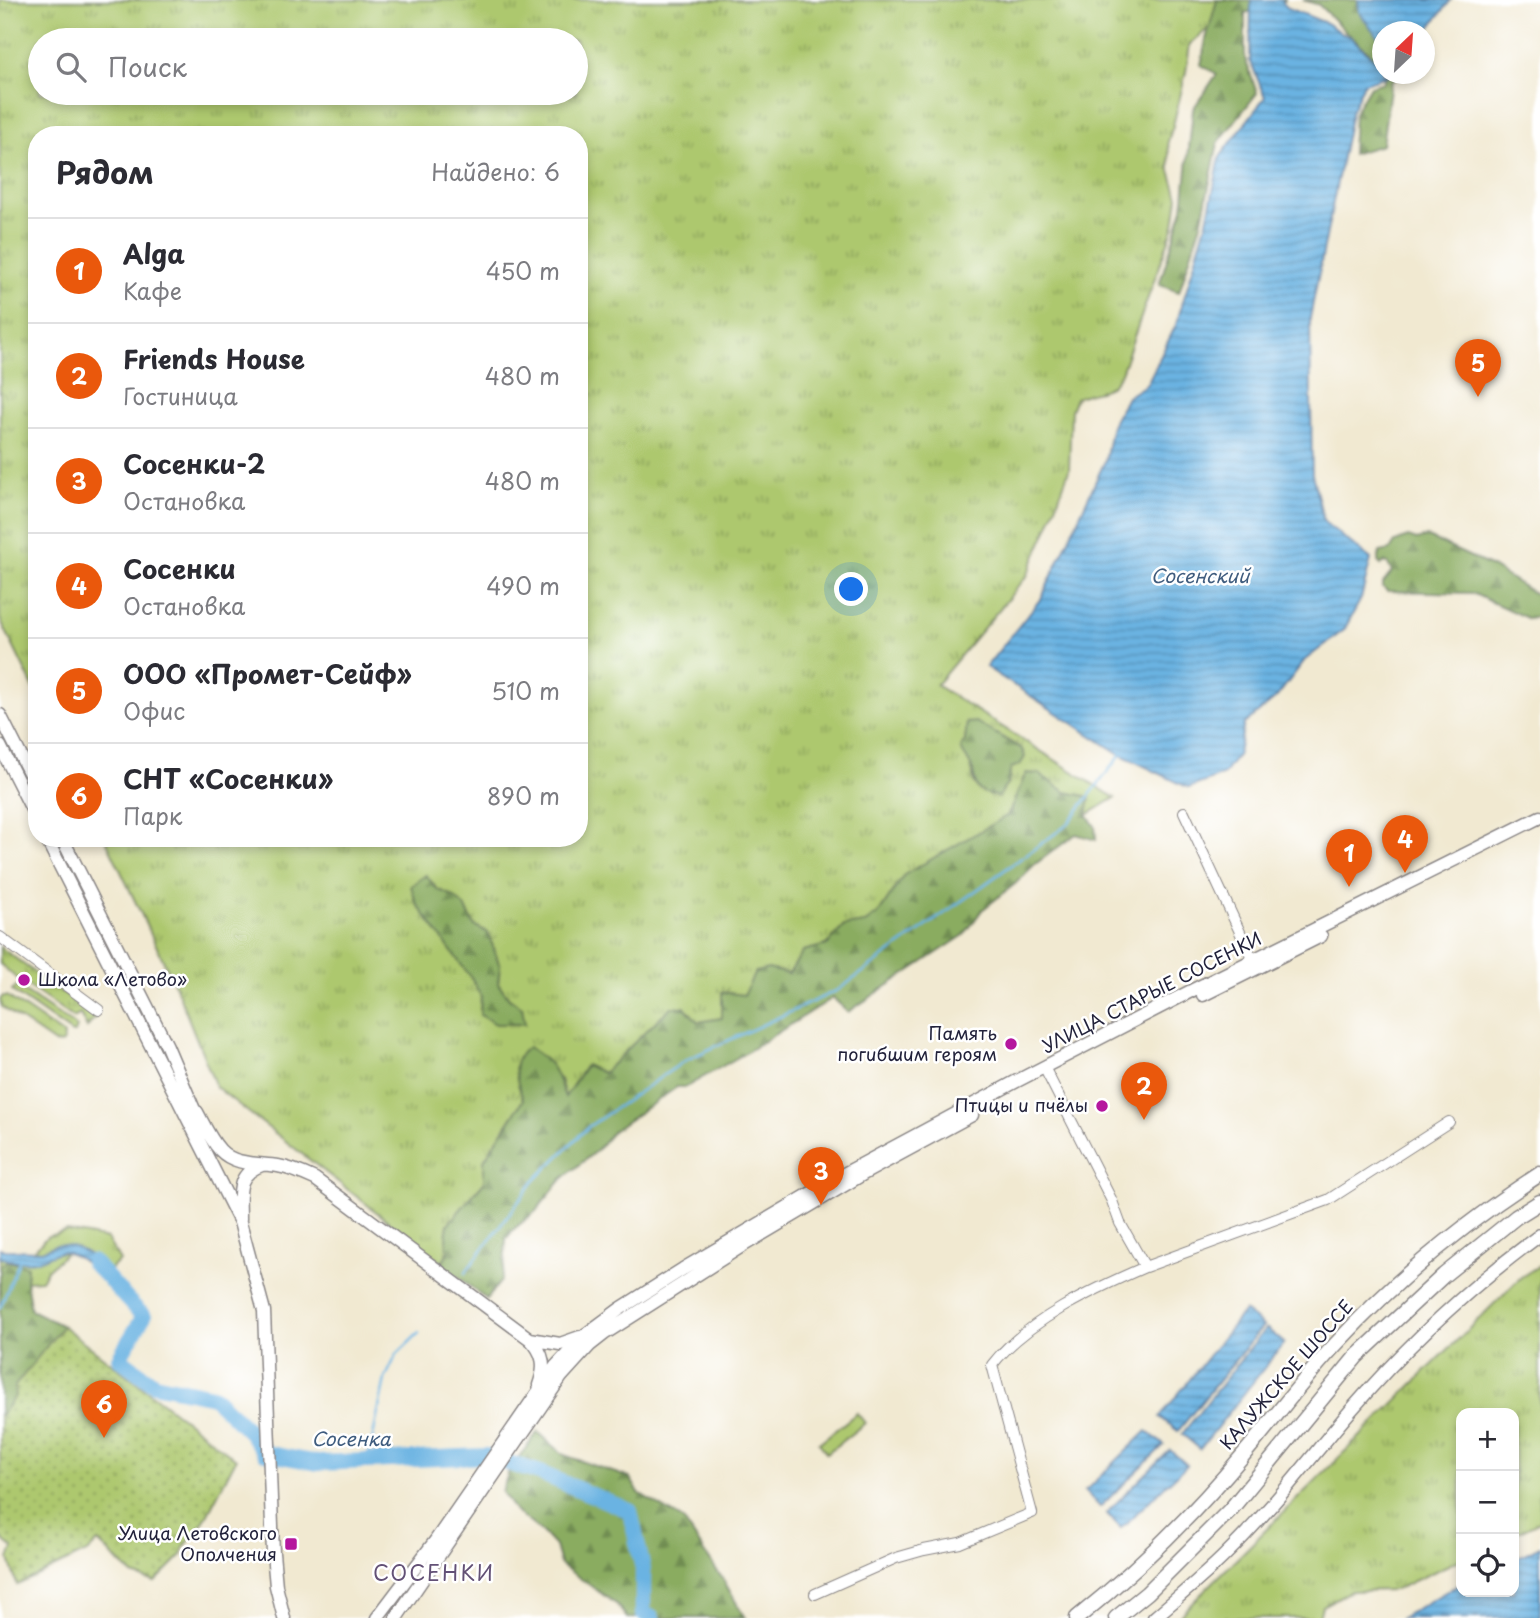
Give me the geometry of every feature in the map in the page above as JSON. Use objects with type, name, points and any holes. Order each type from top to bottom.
[{"type":"highway","name":"КАЛУЖСКОЕ ШОССЕ","points":[[1077,1618],[1128,1575],[1191,1515],[1336,1344],[1388,1291],[1444,1243],[1540,1174]]},
{"type":"highway","points":[[1116,1618],[1147,1593],[1231,1509],[1356,1357],[1444,1275],[1516,1217],[1540,1202]]},
{"type":"main road","points":[[0,715],[28,770]]},
{"type":"main road","points":[[0,746],[28,801]]},
{"type":"main road","name":"УЛИЦА СТАРЫЕ СОСЕНКИ","points":[[512,1439],[537,1390],[585,1335],[683,1269],[821,1188],[1252,960],[1540,817]]},
{"type":"main road","name":"УЛИЦА СТАРЫЕ СОСЕНКИ","points":[[397,1618],[512,1439],[561,1377],[590,1345],[604,1334],[804,1208],[1046,1071],[1540,825]]},
{"type":"main road","points":[[51,847],[240,1223],[254,1268],[264,1311],[275,1577],[284,1618]]},
{"type":"main road","points":[[67,847],[167,1046],[197,1112],[221,1151],[242,1162],[296,1170],[314,1179],[530,1339],[544,1360],[537,1390]]},
{"type":"main road","points":[[197,1112],[205,1154]]},
{"type":"main road","points":[[240,1223],[240,1187],[243,1178],[253,1168],[262,1165]]},
{"type":"main road","points":[[1154,1618],[1226,1554],[1307,1466],[1392,1364],[1458,1300],[1540,1235]]},
{"type":"main road","points":[[530,1339],[560,1344],[585,1335]]},
{"type":"main road","name":"УЛИЦА СТАРЫЕ СОСЕНКИ","points":[[377,1618],[474,1496]]},
{"type":"main road","points":[[1125,1618],[1147,1593]]},
{"type":"street","points":[[1184,812],[1252,960]]},
{"type":"street","points":[[0,937],[99,1010]]},
{"type":"street","points":[[1046,1071],[1112,1201],[1120,1223],[1145,1267]]},
{"type":"street","points":[[815,1594],[896,1558],[960,1543],[1032,1513],[992,1365],[1004,1350],[1074,1300],[1145,1267],[1328,1200],[1449,1122]]},
{"type":"green space","points":[[0,0],[1242,0],[1190,44],[1186,72],[1168,141],[1170,170],[1178,197],[1174,225],[1121,373],[1107,388],[1076,398],[1071,410],[1069,470],[1027,576],[936,685],[1115,798],[1087,815],[1089,797],[1066,792],[1039,774],[1015,799],[1008,815],[905,875],[879,913],[865,924],[844,926],[827,945],[803,951],[789,974],[768,969],[722,1018],[698,1022],[685,1007],[671,1007],[603,1074],[565,1097],[560,1079],[515,1066],[523,1100],[484,1160],[484,1182],[466,1203],[446,1237],[448,1251],[442,1263],[216,1087],[175,985],[109,847],[588,847],[588,126],[28,126],[28,677],[0,619]],"holes":[[[967,723],[1011,768],[1008,783],[980,791],[974,783],[971,765],[961,748],[965,741]],[[426,876],[437,889],[466,908],[474,925],[488,933],[500,966],[498,983],[509,998],[522,1007],[480,1015],[481,996]]]},
{"type":"green space","points":[[1217,0],[1286,0],[1245,13],[1245,58],[1257,93],[1218,143],[1202,220],[1179,292],[1159,285],[1183,208],[1193,109],[1217,74],[1201,65]]},
{"type":"green space","points":[[1303,0],[1368,0],[1377,21],[1372,21],[1372,55],[1342,28],[1319,5]]},
{"type":"green space","points":[[1391,84],[1382,145],[1352,154],[1354,113],[1370,86]]},
{"type":"green space","points":[[1408,537],[1417,540],[1430,538],[1490,566],[1540,597],[1540,616],[1529,619],[1472,593],[1387,591],[1383,583],[1392,572],[1388,564],[1384,562],[1381,565],[1378,562],[1380,552],[1390,550],[1395,542]]},
{"type":"green space","points":[[976,722],[1022,749],[1025,757],[1020,765],[1011,768],[1008,783],[998,797],[978,789],[973,771],[961,748],[965,741],[967,723]]},
{"type":"green space","points":[[1026,773],[1039,774],[1066,792],[1090,797],[1087,815],[1095,826],[1096,840],[1076,834],[1034,865],[982,910],[964,935],[848,1012],[833,998],[686,1087],[677,1087],[613,1131],[597,1150],[562,1179],[536,1211],[506,1239],[501,1281],[486,1299],[442,1264],[448,1251],[448,1224],[484,1182],[484,1160],[523,1100],[515,1071],[518,1059],[528,1047],[544,1058],[552,1068],[565,1097],[586,1065],[603,1073],[671,1007],[685,1007],[698,1022],[722,1018],[722,992],[744,995],[755,972],[768,969],[789,974],[803,951],[827,945],[844,926],[865,923],[879,913],[904,875],[1008,815]]},
{"type":"green space","points":[[426,875],[437,889],[453,896],[466,908],[474,925],[488,933],[500,966],[498,983],[509,998],[522,1007],[525,1024],[496,1024],[480,1015],[481,996],[471,978],[416,903],[411,886]]},
{"type":"green space","points":[[0,947],[95,1017],[87,1028],[80,1014],[74,1018],[0,964]]},
{"type":"green space","points":[[16,986],[77,1027],[75,1033],[12,991]]},
{"type":"green space","points":[[7,996],[64,1035],[63,1043],[56,1044],[2,1007],[0,1000]]},
{"type":"green space","points":[[67,1231],[107,1239],[120,1261],[107,1272],[102,1264],[55,1245],[42,1251],[34,1250],[48,1236]]},
{"type":"green space","points":[[66,1253],[48,1269],[41,1280],[26,1281],[27,1267],[0,1266],[0,1257],[23,1261]]},
{"type":"green space","points":[[7,1261],[27,1266],[26,1281],[31,1310],[63,1326],[15,1386],[15,1396],[0,1417],[0,1266]]},
{"type":"green space","points":[[1540,1265],[1540,1521],[1519,1532],[1519,1408],[1456,1408],[1456,1561],[1395,1590],[1350,1591],[1322,1606],[1319,1618],[1177,1618],[1521,1277]]},
{"type":"green space","points":[[63,1326],[236,1459],[204,1521],[183,1549],[183,1554],[155,1582],[133,1575],[98,1542],[89,1551],[17,1585],[9,1559],[13,1548],[0,1537],[0,1417],[15,1396],[15,1386]]},
{"type":"green space","points":[[857,1413],[865,1423],[827,1453],[819,1443]]},
{"type":"green space","points":[[538,1432],[564,1455],[630,1478],[639,1493],[683,1520],[745,1618],[627,1618],[616,1604],[560,1564],[555,1546],[514,1510],[502,1492],[509,1470]]},
{"type":"water","name":"Сосенский","points":[[1251,0],[1281,0],[1286,7],[1326,23],[1351,37],[1372,57],[1372,81],[1364,83],[1351,112],[1310,318],[1312,474],[1324,522],[1371,559],[1361,599],[1344,630],[1305,660],[1276,698],[1244,724],[1238,754],[1223,775],[1189,788],[1121,755],[986,667],[1042,597],[1105,461],[1112,425],[1127,397],[1147,384],[1176,325],[1207,221],[1220,157],[1265,97],[1250,60]]},
{"type":"water","points":[[1358,0],[1451,0],[1435,21],[1372,21],[1372,29],[1359,12]]},
{"type":"water","points":[[55,1245],[77,1248],[91,1256],[107,1272],[103,1282],[86,1264],[64,1252],[33,1261],[0,1257],[0,1248],[42,1251]]},
{"type":"water","points":[[1244,1311],[1263,1326],[1178,1431],[1160,1417]]},
{"type":"water","points":[[1266,1328],[1284,1343],[1200,1449],[1182,1434]]},
{"type":"water","points":[[1147,1431],[1164,1445],[1100,1507],[1085,1491]]},
{"type":"water","points":[[1170,1450],[1187,1465],[1121,1528],[1106,1513]]},
{"type":"water","points":[[1540,1546],[1540,1618],[1401,1618],[1456,1586],[1456,1597],[1519,1597],[1519,1556]]},
{"type":"waterway","points":[[465,1273],[534,1181],[588,1127],[686,1060],[838,990],[1067,825],[1122,753]]},
{"type":"waterway","points":[[0,1308],[20,1259]]},
{"type":"waterway","name":"Сосенка","points":[[92,1262],[144,1316],[119,1358],[154,1384],[213,1396],[250,1432],[265,1453],[318,1463],[486,1456],[540,1473],[630,1511],[643,1569],[643,1613],[652,1618]]},
{"type":"waterway","points":[[368,1460],[385,1379],[397,1354],[419,1333]]},
{"type":"place","name":"ООО «Промет-Сейф»","points":[[1478,397]]},
{"type":"place","name":"Сосенки","points":[[1405,873]]},
{"type":"place","name":"Alga","points":[[1349,887]]},
{"type":"place","name":"Школа «Летово»","points":[[24,980]]},
{"type":"place","name":"Память погибшим героям","points":[[1011,1044]]},
{"type":"place","name":"Птицы и пчёлы","points":[[1102,1106]]},
{"type":"place","name":"Friends House","points":[[1144,1120]]},
{"type":"place","name":"Сосенки-2","points":[[821,1205]]},
{"type":"place","name":"СНТ «Сосенки»","points":[[104,1438]]},
{"type":"place","name":"Улица Летовского Ополчения","points":[[291,1544]]},
{"type":"district","name":"СОСЕНКИ","points":[[434,1574]]}]
